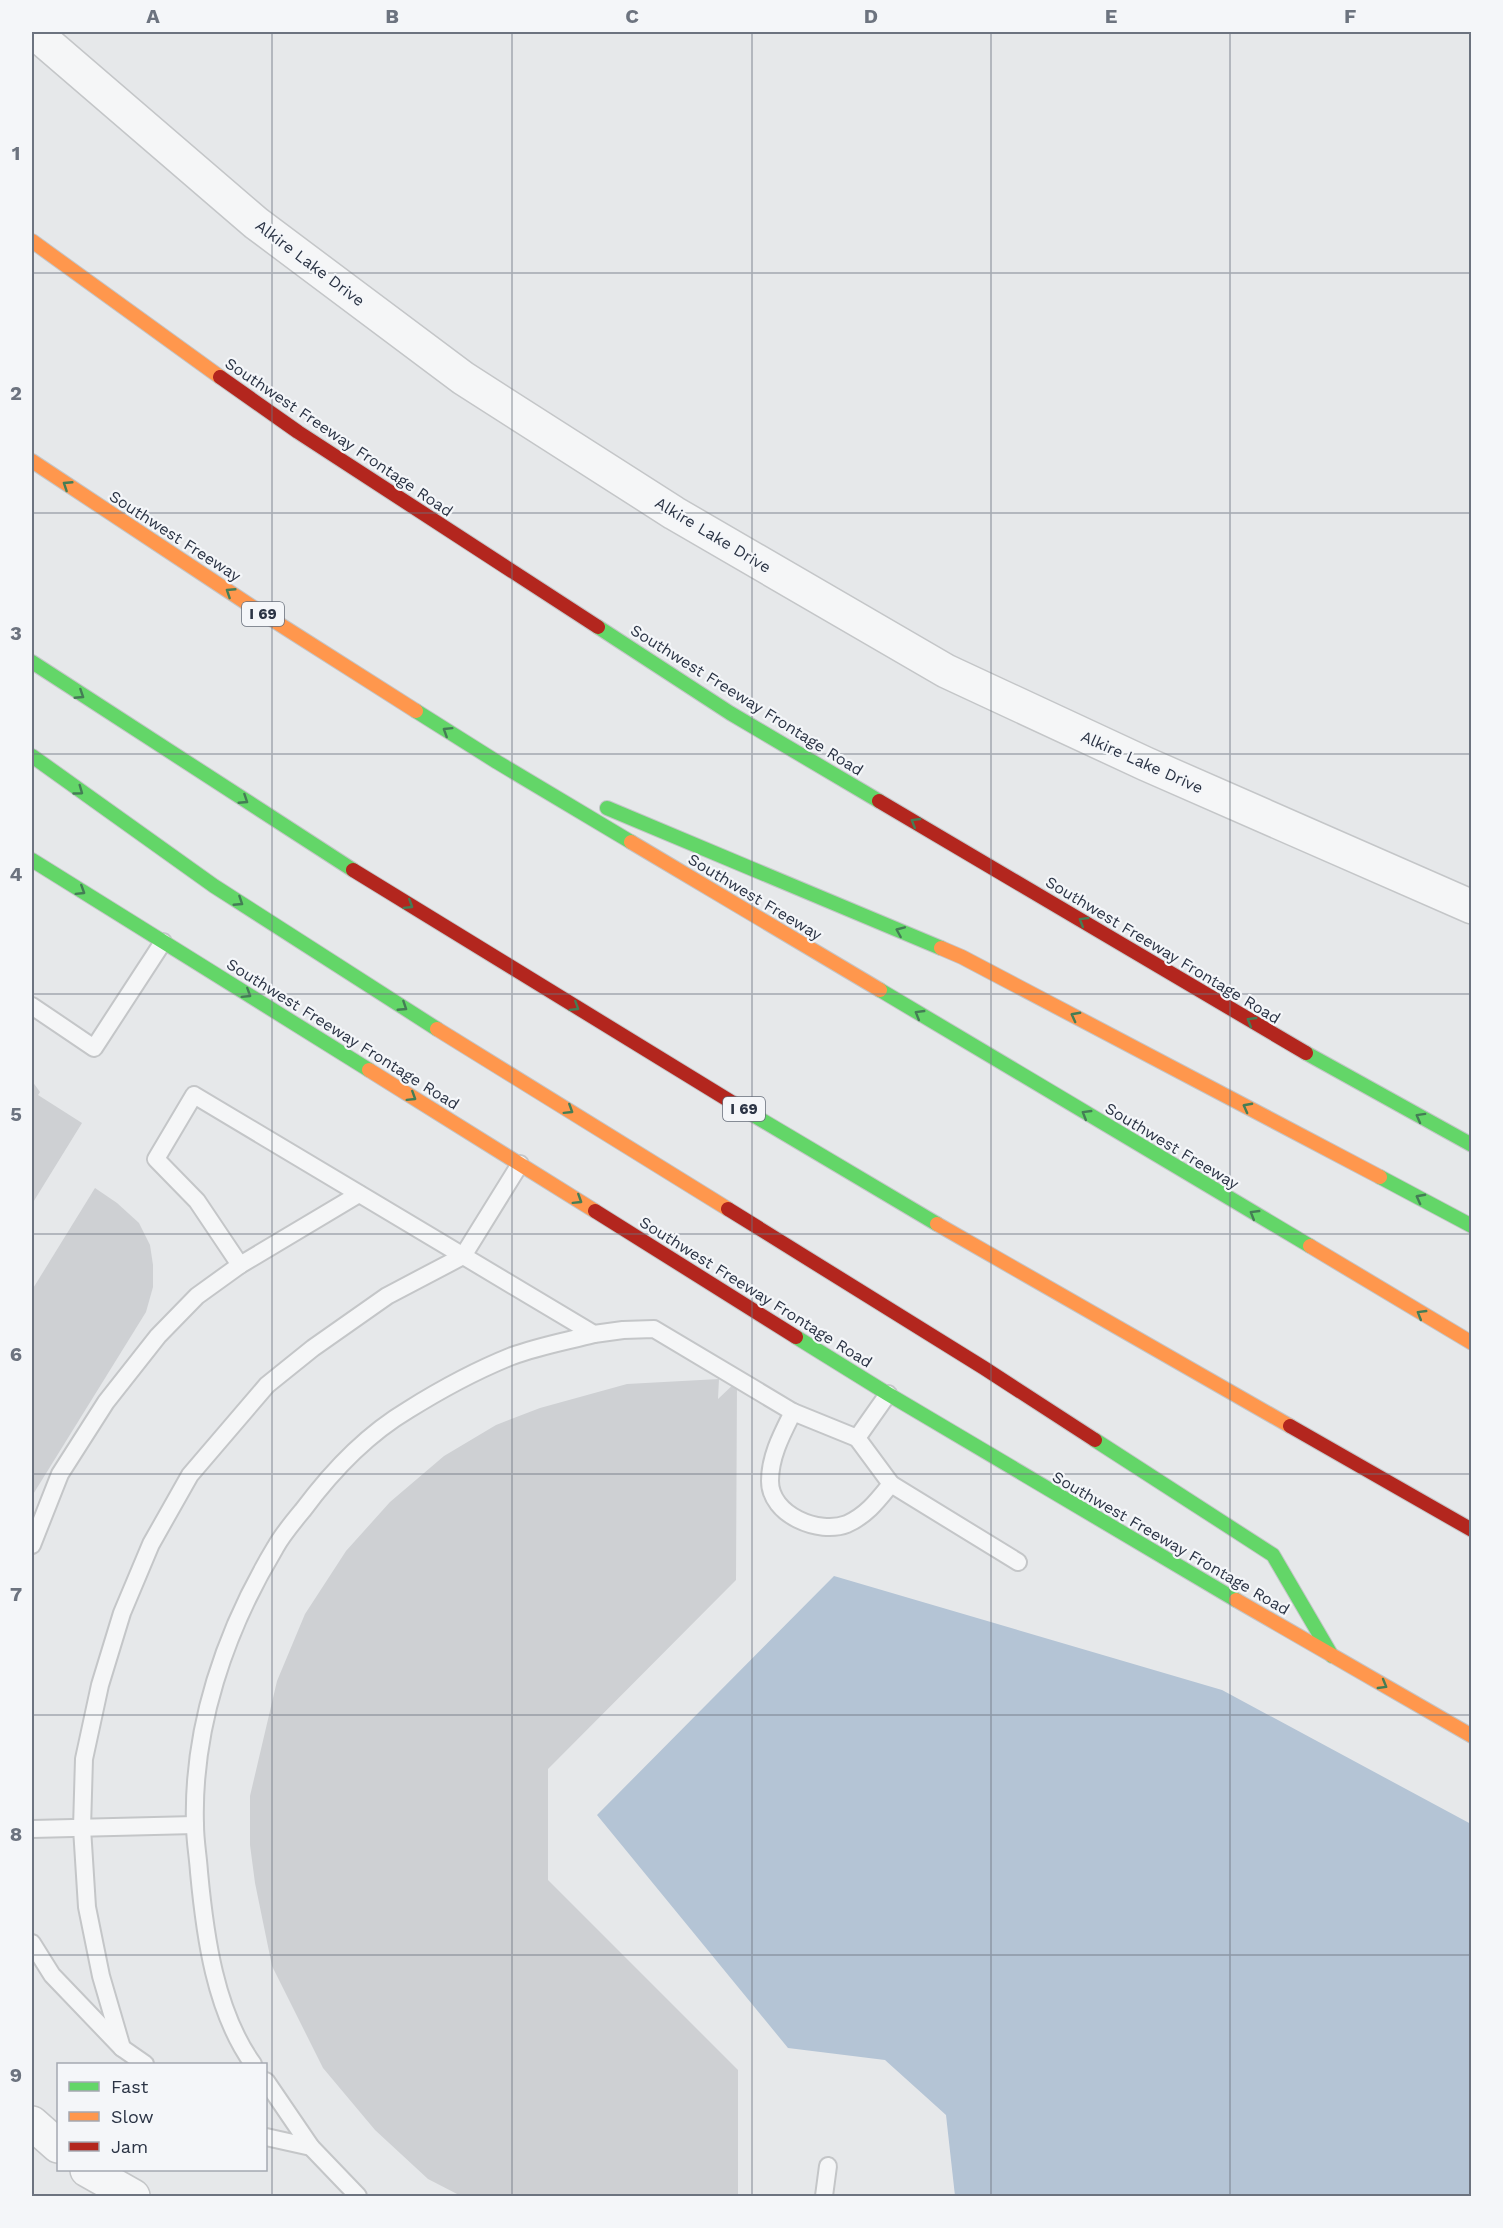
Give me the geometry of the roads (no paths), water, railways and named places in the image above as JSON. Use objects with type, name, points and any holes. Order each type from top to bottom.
[{"type":"main road","name":"Southwest Freeway Frontage Road","points":[[32,242],[298,432],[730,713],[1314,1058],[1472,1145]]},
{"type":"main road","name":"Southwest Freeway","points":[[32,461],[254,608],[497,762],[1472,1344]]},
{"type":"main road","name":"I 69","points":[[32,662],[295,833],[641,1048],[1019,1272],[1472,1530]]},
{"type":"main road","points":[[32,756],[96,804],[258,914],[428,1023],[974,1361],[1273,1555],[1332,1656]]},
{"type":"main road","points":[[497,762],[962,957],[1472,1226]]},
{"type":"main road","name":"Southwest Freeway Frontage Road","points":[[32,860],[888,1394],[1145,1548],[1472,1736]]},
{"type":"street","name":"Alkire Lake Drive","points":[[34,32],[231,202],[388,322],[463,378],[674,513],[946,671],[1146,764],[1472,907]]},
{"type":"street","points":[[32,2123],[57,2145]]},
{"type":"street","points":[[90,2171],[133,2196]]},
{"type":"lane","points":[[32,1006],[94,1048],[163,942]]},
{"type":"lane","points":[[240,1265],[197,1201],[156,1160],[194,1095],[594,1334]]},
{"type":"lane","points":[[122,2048],[101,1976],[87,1907],[82,1828],[84,1759],[100,1685],[122,1613],[151,1544],[190,1475],[267,1385],[387,1296],[463,1256],[520,1164]]},
{"type":"lane","points":[[32,1545],[60,1474],[106,1402],[158,1336],[197,1296],[240,1265],[359,1194]]},
{"type":"lane","points":[[253,2063],[247,2055],[218,1991],[202,1903],[195,1825],[203,1729],[223,1657],[242,1607],[276,1546],[322,1484],[362,1443],[406,1410],[463,1379],[513,1356],[594,1334],[654,1329],[793,1412],[857,1438],[891,1484],[1018,1562]]},
{"type":"lane","points":[[857,1438],[888,1394]]},
{"type":"lane","points":[[793,1412],[774,1452],[770,1483],[776,1500],[789,1514],[804,1524],[825,1527],[846,1524],[868,1512],[891,1484]]},
{"type":"lane","points":[[32,1829],[195,1825]]},
{"type":"lane","points":[[32,1943],[52,1975],[122,2048],[144,2063]]},
{"type":"lane","points":[[267,2082],[311,2147],[358,2196]]},
{"type":"lane","points":[[267,2137],[311,2147]]},
{"type":"lane","points":[[824,2196],[828,2166]]},
{"type":"water","points":[[834,1576],[1222,1690],[1471,1824],[1471,2196],[955,2196],[946,2115],[885,2060],[788,2048],[597,1815]]}]
